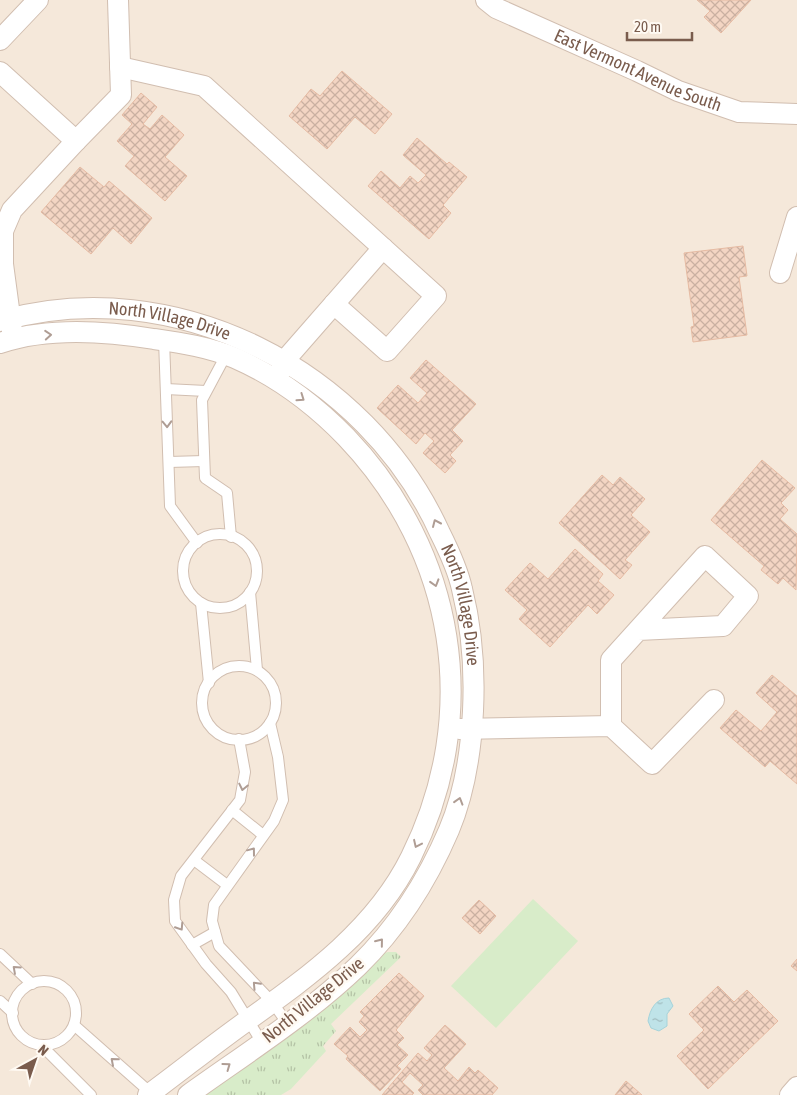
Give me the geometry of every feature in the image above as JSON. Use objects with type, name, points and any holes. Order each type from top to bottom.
[{"type":"street","points":[[0,40],[38,0]]},
{"type":"street","points":[[7,341],[4,320],[4,231],[12,210],[120,95],[118,0]]},
{"type":"street","name":"East Vermont Avenue South","points":[[486,0],[496,8],[638,71],[678,91],[739,112],[797,114]]},
{"type":"street","points":[[120,68],[204,86],[436,296],[387,352],[334,304]]},
{"type":"street","points":[[0,72],[76,141]]},
{"type":"street","points":[[780,273],[797,217]]},
{"type":"street","points":[[276,381],[285,360],[384,248]]},
{"type":"street","name":"North Village Drive","points":[[4,320],[56,310],[122,310],[164,314],[206,325],[244,339],[285,360],[331,393],[359,418],[410,478],[431,513],[462,587],[470,625],[474,687],[472,729],[464,781],[449,829],[414,896],[391,928],[356,967],[287,1023],[188,1095]]},
{"type":"street","name":"North Village Drive","points":[[7,341],[37,335],[103,333],[164,340],[203,347],[260,370],[313,406],[360,452],[392,493],[409,522],[434,578],[442,607],[451,676],[449,730],[435,797],[410,859],[395,884],[365,923],[340,950],[311,975],[150,1094]]},
{"type":"street","points":[[612,726],[611,660],[638,630],[705,556],[748,596],[724,626],[638,630]]},
{"type":"street","points":[[449,730],[612,726],[652,764],[714,700]]},
{"type":"street","points":[[790,1095],[797,1087]]},
{"type":"lane","points":[[164,340],[170,506],[197,543]]},
{"type":"lane","points":[[226,355],[202,400],[205,478],[226,493],[231,537]]},
{"type":"lane","points":[[166,389],[206,391]]},
{"type":"lane","points":[[168,462],[204,461]]},
{"type":"lane","points":[[214,535],[231,537],[247,547],[254,557],[256,581],[242,601],[232,606],[220,608],[201,603],[188,592],[183,568],[186,556],[197,543],[214,535]]},
{"type":"lane","points":[[250,592],[257,670]]},
{"type":"lane","points":[[201,603],[209,683]]},
{"type":"lane","points":[[233,666],[246,666],[257,670],[267,678],[275,694],[275,712],[270,723],[262,732],[251,738],[228,738],[217,732],[208,723],[203,712],[202,699],[209,683],[222,670],[233,666]]},
{"type":"lane","points":[[270,723],[278,757],[283,800],[274,821],[214,905],[212,921],[219,946],[273,1003],[287,1023]]},
{"type":"lane","points":[[239,739],[245,772],[240,800],[181,876],[174,900],[175,921],[230,992],[247,1021],[262,1041]]},
{"type":"lane","points":[[232,810],[264,835]]},
{"type":"lane","points":[[194,860],[227,886]]},
{"type":"lane","points":[[192,944],[215,932]]},
{"type":"lane","points":[[0,954],[32,984]]},
{"type":"lane","points":[[41,1045],[51,1045],[61,1041],[74,1026],[75,1005],[63,988],[54,983],[43,981],[32,984],[16,998],[13,1013],[16,1028],[22,1037],[41,1045],[91,1095]]},
{"type":"lane","points":[[0,1001],[13,1013]]},
{"type":"lane","points":[[74,1026],[150,1094]]},
{"type":"shaded area","points":[[0,0],[797,0],[797,1095],[0,1095]]},
{"type":"green space","points":[[533,899],[578,941],[496,1028],[451,986]]},
{"type":"green space","points":[[396,952],[401,957],[331,1024],[336,1031],[323,1046],[326,1051],[291,1089],[281,1095],[197,1095],[375,956]]},
{"type":"water","points":[[664,998],[669,998],[673,1006],[667,1014],[667,1026],[659,1031],[651,1028],[648,1021],[652,1008],[657,1002]]},
{"type":"building","points":[[697,0],[751,0],[721,33],[704,17],[710,11]]},
{"type":"building","points":[[342,71],[392,114],[375,134],[355,117],[327,149],[289,116],[311,89],[320,96]]},
{"type":"building","points":[[141,93],[157,107],[143,124],[150,129],[162,115],[184,135],[165,157],[187,176],[165,201],[125,166],[134,156],[117,141],[132,124],[122,115]]},
{"type":"building","points":[[417,138],[447,164],[449,162],[467,177],[443,205],[451,213],[429,239],[368,186],[381,171],[400,188],[410,176],[418,183],[426,175],[403,155]]},
{"type":"building","points":[[80,167],[104,187],[109,181],[152,218],[131,244],[113,228],[91,254],[41,212]]},
{"type":"building","points":[[743,246],[747,276],[739,277],[747,335],[693,342],[691,327],[694,326],[684,253]]},
{"type":"building","points":[[426,360],[476,404],[452,430],[463,441],[450,455],[456,461],[445,473],[423,453],[434,441],[425,433],[416,444],[377,408],[398,385],[418,403],[427,393],[410,378]]},
{"type":"building","points":[[762,460],[795,488],[781,503],[788,510],[780,519],[797,534],[796,590],[783,578],[778,584],[761,570],[764,566],[711,520]]},
{"type":"building","points":[[602,475],[613,485],[620,477],[645,499],[631,515],[650,532],[625,560],[632,565],[620,579],[559,523]]},
{"type":"building","points":[[575,549],[603,574],[598,581],[614,595],[597,614],[588,605],[550,647],[519,619],[527,610],[505,590],[530,563],[548,579]]},
{"type":"building","points":[[772,675],[797,696],[797,784],[770,761],[765,767],[720,728],[736,710],[761,731],[777,712],[756,693]]},
{"type":"building","points":[[479,900],[496,916],[480,934],[462,918]]},
{"type":"building","points":[[797,959],[797,971],[791,966]]},
{"type":"building","points":[[399,973],[424,996],[396,1030],[404,1038],[397,1045],[408,1055],[397,1066],[401,1069],[380,1091],[346,1059],[348,1056],[334,1044],[350,1027],[360,1037],[367,1030],[359,1022],[364,1016],[360,1012]]},
{"type":"building","points":[[718,986],[734,1002],[747,990],[778,1021],[708,1089],[677,1056],[704,1030],[689,1014]]},
{"type":"building","points":[[445,1025],[466,1044],[444,1068],[458,1081],[469,1067],[475,1073],[478,1070],[498,1088],[492,1095],[423,1095],[418,1090],[423,1085],[410,1073],[402,1082],[414,1093],[412,1095],[382,1095],[418,1053],[427,1061],[432,1055],[424,1048]]},
{"type":"building","points":[[626,1081],[642,1095],[615,1095]]}]
